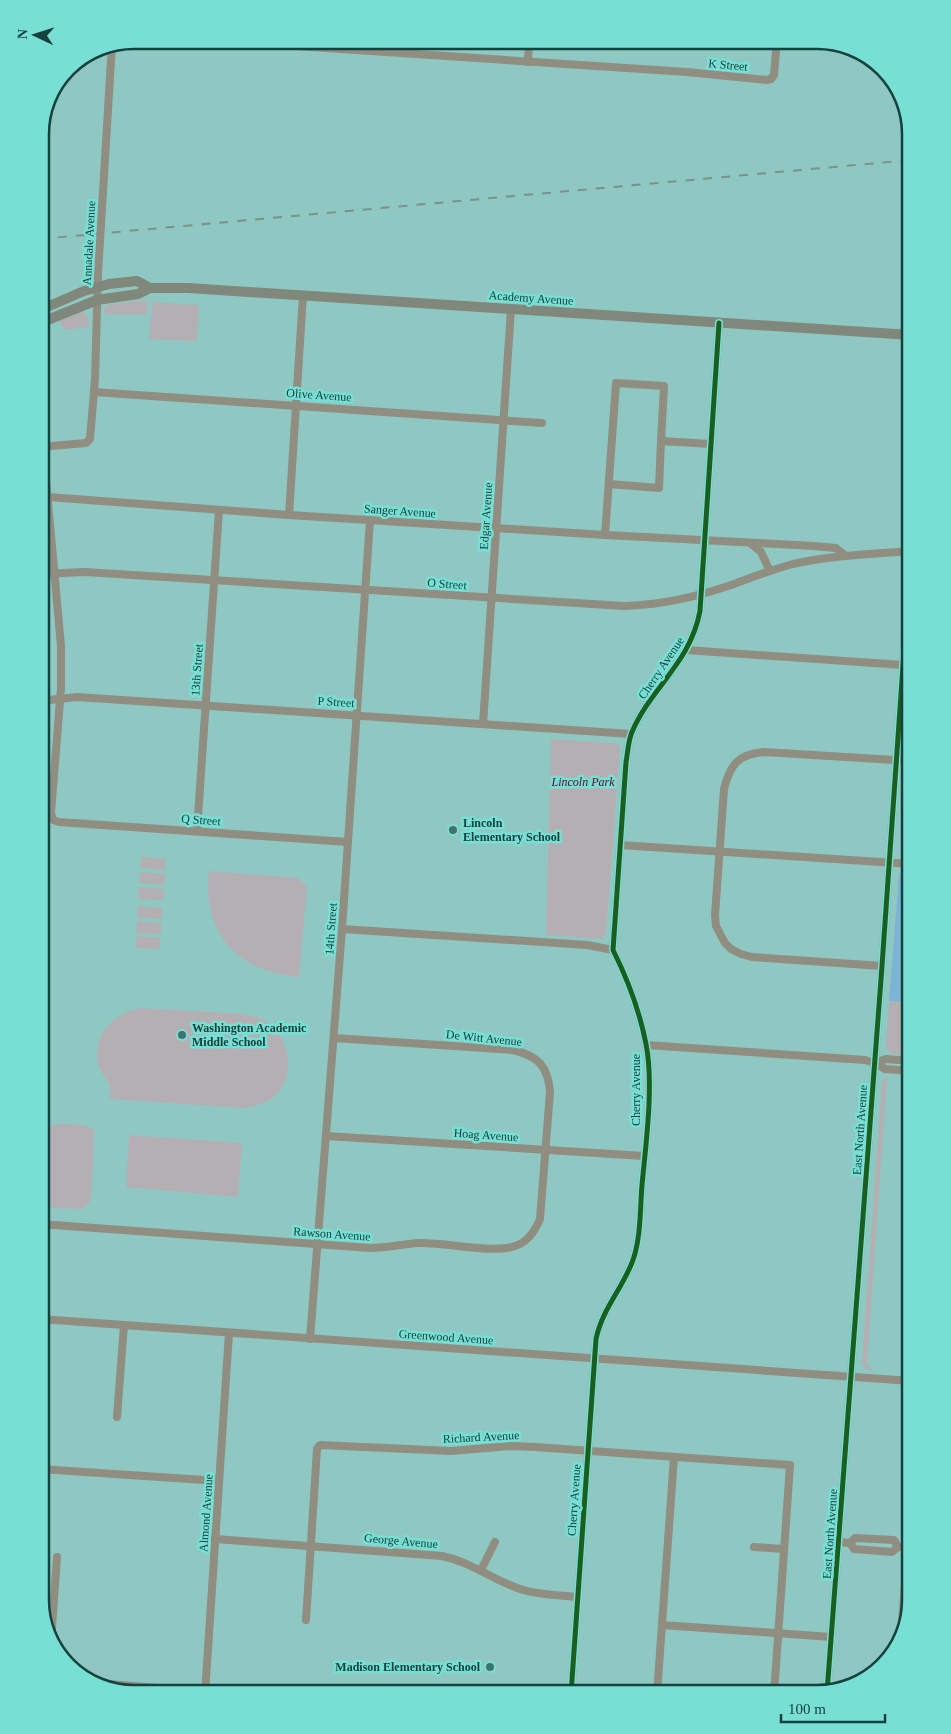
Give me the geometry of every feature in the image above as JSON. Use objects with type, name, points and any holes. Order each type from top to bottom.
[{"type":"main road","name":"Academy Avenue","points":[[49,306],[84,290],[109,284],[137,282],[150,288],[188,288],[304,295],[902,334]]},
{"type":"main road","name":"Academy Avenue","points":[[49,319],[97,300],[138,294],[150,288]]},
{"type":"street","name":"K Street","points":[[378,49],[528,62],[687,72],[767,80],[774,75],[776,49]]},
{"type":"street","points":[[528,62],[529,49]]},
{"type":"street","name":"Annadale Avenue","points":[[49,446],[89,442],[94,392],[97,287],[112,52]]},
{"type":"street","points":[[289,515],[304,295]]},
{"type":"street","name":"Edgar Avenue","points":[[483,724],[511,309]]},
{"type":"street","name":"Cherry Avenue","points":[[572,1685],[596,1339],[601,1319],[624,1279],[635,1251],[649,1078],[642,1025],[622,966],[614,950],[626,762],[631,734],[642,713],[686,650],[697,624],[701,594],[719,323]]},
{"type":"street","points":[[606,535],[609,484],[616,383],[664,386],[658,488],[609,484]]},
{"type":"street","name":"Olive Avenue","points":[[94,392],[542,423]]},
{"type":"street","points":[[661,441],[711,444]]},
{"type":"street","name":"Sanger Avenue","points":[[49,498],[751,544],[762,542],[836,548],[846,556],[902,552]]},
{"type":"street","points":[[49,510],[61,646],[60,698]]},
{"type":"street","name":"13th Street","points":[[197,831],[219,510]]},
{"type":"street","name":"14th Street","points":[[310,1339],[342,929],[370,520]]},
{"type":"street","points":[[751,544],[761,552],[770,571]]},
{"type":"street","name":"O Street","points":[[49,573],[85,572],[624,606],[670,601],[701,594],[770,571],[807,562],[846,556]]},
{"type":"street","points":[[686,650],[902,661]]},
{"type":"street","name":"P Street","points":[[49,700],[77,697],[631,734]]},
{"type":"street","name":"Q Street","points":[[60,698],[51,813],[53,820],[59,822],[348,842]]},
{"type":"street","name":"East North Avenue","points":[[828,1684],[902,705]]},
{"type":"street","points":[[882,966],[752,957],[731,949],[725,944],[716,926],[715,916],[724,789],[728,774],[734,764],[752,753],[764,752],[902,760]]},
{"type":"street","points":[[620,845],[902,863]]},
{"type":"street","points":[[342,929],[587,945],[614,950]]},
{"type":"street","name":"De Witt Avenue","points":[[334,1038],[513,1050],[533,1057],[540,1062],[550,1082],[546,1150]]},
{"type":"street","points":[[646,1045],[865,1060],[885,1069],[902,1070]]},
{"type":"street","points":[[875,1063],[886,1059],[902,1060]]},
{"type":"street","name":"Hoag Avenue","points":[[326,1136],[644,1156]]},
{"type":"street","name":"Rawson Avenue","points":[[49,1225],[370,1248],[419,1243],[499,1249],[515,1246],[529,1237],[536,1229],[540,1219],[546,1150]]},
{"type":"street","name":"Greenwood Avenue","points":[[49,1320],[902,1380]]},
{"type":"street","points":[[117,1416],[124,1325]]},
{"type":"street","name":"Almond Avenue","points":[[206,1685],[229,1333]]},
{"type":"street","name":"Richard Avenue","points":[[306,1620],[317,1449],[320,1445],[444,1451],[522,1446],[790,1465],[784,1549]]},
{"type":"street","points":[[658,1685],[674,1457]]},
{"type":"street","points":[[49,1469],[219,1481]]},
{"type":"street","name":"George Avenue","points":[[215,1539],[442,1556],[464,1562],[529,1592],[577,1597]]},
{"type":"street","points":[[481,1570],[495,1542]]},
{"type":"street","points":[[839,1542],[850,1543],[854,1549],[892,1552],[898,1547],[902,1547]]},
{"type":"street","points":[[754,1547],[784,1549],[775,1685]]},
{"type":"street","points":[[52,1624],[57,1556]]},
{"type":"street","points":[[662,1625],[831,1637]]},
{"type":"green space","points":[[148,301],[146,315],[104,314],[104,309],[107,305]]},
{"type":"green space","points":[[152,302],[199,305],[197,341],[149,339]]},
{"type":"green space","points":[[82,312],[88,316],[89,327],[65,330],[59,321]]},
{"type":"green space","name":"Lincoln Park","points":[[551,739],[615,743],[620,747],[606,934],[601,939],[546,935]]},
{"type":"green space","points":[[141,857],[166,859],[165,870],[140,868]]},
{"type":"green space","points":[[209,871],[298,878],[307,887],[299,977],[278,974],[258,967],[242,958],[228,946],[218,931],[211,913],[208,893]]},
{"type":"green space","points":[[140,872],[165,874],[164,885],[139,883]]},
{"type":"green space","points":[[139,887],[164,889],[163,900],[138,899]]},
{"type":"green space","points":[[138,906],[162,908],[162,919],[137,917]]},
{"type":"green space","points":[[137,921],[161,923],[161,934],[136,933]]},
{"type":"green space","points":[[136,936],[160,938],[160,949],[135,948]]},
{"type":"green space","points":[[889,1001],[902,1002],[902,1055],[891,1054],[886,1047]]},
{"type":"green space","points":[[141,1008],[243,1014],[255,1016],[266,1021],[281,1037],[285,1048],[288,1059],[285,1081],[271,1099],[262,1104],[245,1108],[109,1099],[109,1084],[100,1070],[97,1056],[101,1036],[106,1028],[121,1015]]},
{"type":"green space","points":[[887,1076],[867,1363],[873,1371],[866,1368],[862,1363],[882,1082]]},
{"type":"green space","points":[[83,1125],[94,1130],[91,1200],[83,1209],[49,1207],[49,1126]]},
{"type":"green space","points":[[129,1135],[242,1143],[238,1197],[126,1187]]},
{"type":"water","points":[[902,870],[902,1002],[889,1001],[899,875]]},
{"type":"railway","points":[[49,238],[902,161]]},
{"type":"cycle path","points":[[572,1685],[596,1339],[603,1318],[629,1270],[636,1251],[649,1114],[649,1077],[646,1044],[633,996],[613,950],[626,762],[632,732],[649,702],[688,646],[700,611],[719,323]]},
{"type":"cycle path","points":[[828,1684],[902,680]]},
{"type":"place","name":"Lincoln Elementary School","points":[[453,830]]},
{"type":"place","name":"Washington Academic Middle School","points":[[182,1035]]},
{"type":"place","name":"Madison Elementary School","points":[[490,1667]]}]
